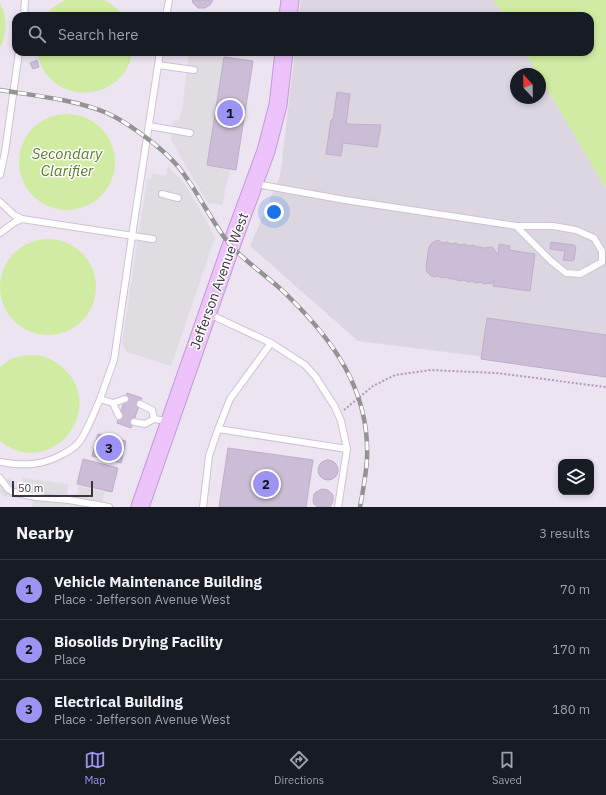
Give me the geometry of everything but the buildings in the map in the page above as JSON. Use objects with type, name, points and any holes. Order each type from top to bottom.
[{"type":"main road","points":[[288,12],[290,0]]},
{"type":"main road","name":"Jefferson Avenue West","points":[[140,507],[162,420],[208,314],[266,151],[278,105],[284,56]]},
{"type":"lane","points":[[24,12],[25,0]]},
{"type":"lane","points":[[166,12],[168,0]]},
{"type":"lane","points":[[0,175],[5,152],[18,56]]},
{"type":"lane","points":[[0,462],[15,464],[40,464],[54,459],[68,451],[79,443],[100,399],[114,360],[159,56]]},
{"type":"lane","points":[[158,65],[194,70]]},
{"type":"lane","points":[[149,126],[190,133]]},
{"type":"lane","points":[[254,184],[345,200],[516,226],[553,226],[576,230],[594,238],[602,251],[602,262],[580,274],[566,273],[550,260],[516,226]]},
{"type":"lane","points":[[162,194],[178,198]]},
{"type":"lane","points":[[0,202],[14,215],[22,219],[153,239]]},
{"type":"lane","points":[[0,233],[15,222],[22,219]]},
{"type":"lane","points":[[208,314],[271,343],[305,365],[315,376],[335,407],[341,421],[347,449],[338,507]]},
{"type":"lane","points":[[203,507],[209,456],[230,398],[271,343]]},
{"type":"lane","points":[[100,399],[113,403],[125,399]]},
{"type":"lane","points":[[113,403],[119,416]]},
{"type":"lane","points":[[140,404],[152,410],[162,420]]},
{"type":"lane","points":[[134,422],[145,424],[162,420]]},
{"type":"lane","points":[[218,429],[347,449]]},
{"type":"lane","points":[[0,478],[8,489],[23,495],[69,500],[109,507]]},
{"type":"path","points":[[338,414],[373,386],[395,375],[431,370],[496,373],[606,387]]},
{"type":"shaded area","points":[[301,0],[494,0],[502,12],[300,12]]},
{"type":"shaded area","points":[[189,56],[224,57],[207,165],[230,169],[222,205],[208,203],[171,140],[173,122],[179,119],[182,111]]},
{"type":"shaded area","points":[[295,56],[527,56],[534,68],[510,68],[510,104],[546,104],[546,87],[606,188],[606,372],[358,341],[250,246],[280,176]]},
{"type":"shaded area","points":[[168,166],[184,183],[215,238],[171,366],[127,352],[122,343],[147,179],[151,179],[152,174],[166,176]]},
{"type":"shaded area","points":[[10,478],[18,487],[22,485],[23,478],[68,484],[67,494],[75,495],[78,493],[78,486],[104,492],[103,500],[106,502],[105,507],[32,507],[33,503],[31,500],[3,496],[0,492],[0,482]]},
{"type":"water","points":[[65,0],[103,0],[110,3],[121,12],[49,12],[52,8]]},
{"type":"water","points":[[494,0],[606,0],[606,188],[546,87],[546,68],[534,68],[527,56],[594,56],[594,12],[502,12]]},
{"type":"water","points":[[0,3],[3,8],[6,26],[0,48]]},
{"type":"water","points":[[37,56],[131,56],[129,64],[123,74],[114,83],[93,92],[69,90],[58,85],[43,70]]},
{"type":"water","name":"Secondary Clarifier","points":[[58,114],[76,114],[86,117],[94,122],[107,135],[112,143],[115,153],[115,171],[112,181],[101,196],[94,202],[86,207],[76,210],[58,210],[48,207],[40,202],[27,189],[22,181],[19,171],[19,153],[22,143],[27,135],[40,122],[48,117]]},
{"type":"water","points":[[48,239],[67,242],[82,253],[93,268],[96,287],[93,306],[82,321],[67,332],[48,335],[29,332],[14,321],[3,306],[0,287],[3,268],[14,253],[29,242]]},
{"type":"water","points":[[26,355],[45,357],[63,368],[73,380],[79,394],[79,408],[76,422],[68,434],[57,444],[44,451],[28,453],[13,449],[0,441],[0,367],[11,359]]},
{"type":"railway","points":[[0,90],[54,98],[94,108],[118,119],[143,135],[176,164],[194,188],[231,246],[287,295],[304,312],[333,348],[345,368],[355,389],[362,411],[366,434],[367,459],[360,507]]},
{"type":"place","name":"Vehicle Maintenance Building","points":[[230,113]]},
{"type":"place","name":"Electrical Building","points":[[109,448]]},
{"type":"place","name":"Biosolids Drying Facility","points":[[266,484]]}]
